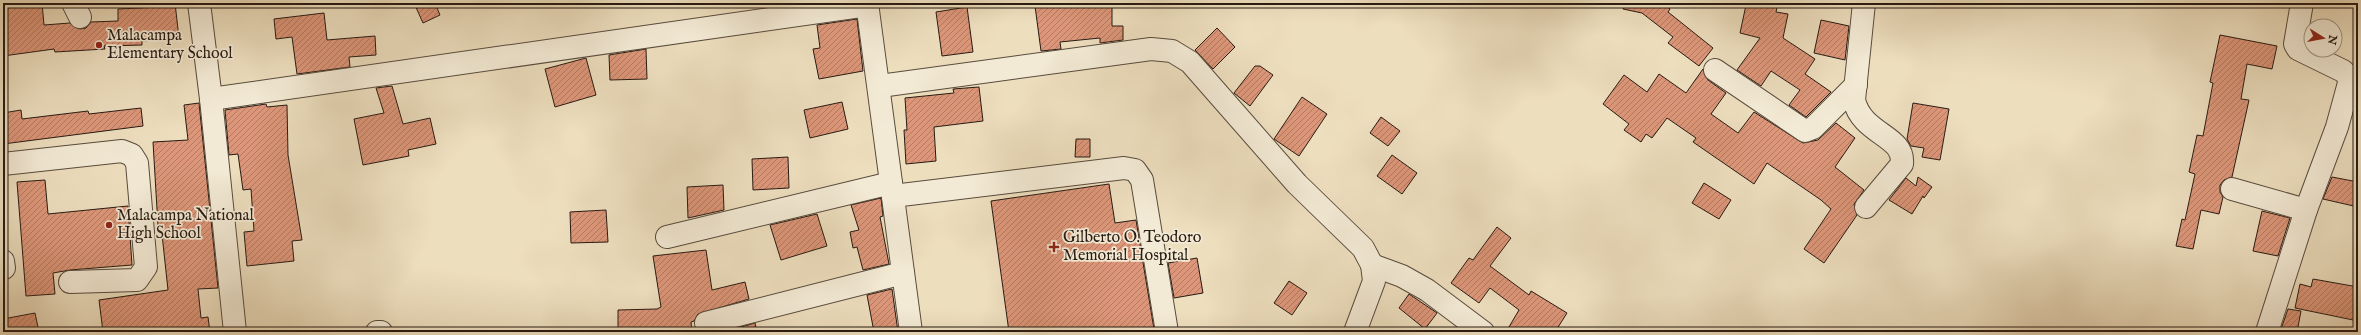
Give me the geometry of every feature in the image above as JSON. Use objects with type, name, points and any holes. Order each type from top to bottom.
[{"type":"street","points":[[199,3],[211,99],[235,332]]},
{"type":"street","points":[[1864,3],[1854,100],[1857,110],[1864,122],[1899,147],[1903,155],[1902,164],[1866,207]]},
{"type":"street","points":[[2267,332],[2306,210],[2337,127],[2349,83],[2353,74],[2343,71],[2298,49],[2295,44],[2295,34],[2302,3]]},
{"type":"street","points":[[211,99],[868,4],[880,86],[911,332]]},
{"type":"street","points":[[880,86],[1151,49],[1172,51],[1190,62],[1297,184],[1363,248],[1372,265],[1374,281],[1355,332]]},
{"type":"street","points":[[1715,70],[1805,131],[1813,128],[1856,85]]},
{"type":"street","points":[[3,164],[122,151],[132,155],[137,163],[146,266],[142,274],[137,280],[70,282]]},
{"type":"street","points":[[667,237],[892,189],[1124,168],[1135,170],[1142,180],[1167,332]]},
{"type":"street","points":[[2232,188],[2306,210]]},
{"type":"street","points":[[1372,265],[1402,276],[1427,290],[1483,332]]},
{"type":"street","points":[[706,323],[903,273]]},
{"type":"building","points":[[3,3],[42,3],[44,25],[70,23],[80,29],[86,28],[91,22],[118,21],[118,9],[159,7],[158,3],[175,3],[179,38],[142,41],[142,45],[104,46],[105,49],[55,52],[54,49],[3,56]]},
{"type":"building","points":[[414,3],[435,3],[440,15],[423,23]]},
{"type":"building","points":[[1056,3],[1112,3],[1112,26],[1123,26],[1123,40],[1100,43],[1100,38],[1060,42],[1061,49],[1041,51],[1035,6]]},
{"type":"building","points":[[1624,3],[1663,3],[1670,9],[1668,12],[1713,48],[1699,66],[1668,43],[1673,37],[1642,13],[1623,9]]},
{"type":"building","points":[[1751,3],[1778,3],[1776,12],[1788,14],[1783,38],[1815,59],[1805,74],[1831,92],[1806,117],[1789,105],[1800,90],[1771,71],[1761,86],[1737,70],[1760,38],[1740,33],[1746,5],[1750,6]]},
{"type":"building","points":[[967,7],[973,52],[942,56],[936,12]]},
{"type":"building","points":[[324,13],[327,40],[375,36],[376,55],[349,57],[350,67],[297,74],[292,37],[276,39],[274,19]]},
{"type":"building","points":[[857,19],[863,71],[819,79],[813,49],[820,48],[817,25]]},
{"type":"building","points":[[1821,20],[1849,26],[1845,60],[1814,53]]},
{"type":"building","points":[[1217,28],[1235,47],[1213,69],[1195,50]]},
{"type":"building","points":[[2220,35],[2277,46],[2272,69],[2247,64],[2241,99],[2249,100],[2232,177],[2224,180],[2220,185],[2220,192],[2223,197],[2219,214],[2201,210],[2193,249],[2176,246],[2182,219],[2185,220],[2195,174],[2189,172],[2197,135],[2203,136],[2213,83],[2210,82]]},
{"type":"building","points":[[646,49],[647,79],[610,80],[609,55]]},
{"type":"building","points":[[586,58],[596,95],[555,107],[545,69]]},
{"type":"building","points":[[1255,66],[1260,66],[1273,75],[1250,106],[1234,93]]},
{"type":"building","points":[[1703,69],[1708,80],[1726,93],[1711,114],[1738,133],[1754,112],[1803,143],[1818,140],[1836,123],[1855,138],[1835,167],[1864,190],[1854,204],[1857,215],[1824,263],[1804,249],[1831,209],[1821,200],[1767,163],[1754,184],[1693,142],[1696,138],[1667,118],[1652,138],[1646,134],[1641,142],[1624,130],[1629,124],[1603,104],[1624,75],[1647,92],[1659,74],[1686,93]]},
{"type":"building","points":[[392,86],[403,124],[430,118],[436,144],[408,150],[409,156],[363,165],[354,119],[384,113],[376,88]]},
{"type":"building","points":[[979,87],[983,121],[934,127],[936,161],[906,164],[904,130],[907,130],[905,98],[954,93],[953,89]]},
{"type":"building","points":[[1302,97],[1327,114],[1299,156],[1274,139]]},
{"type":"building","points":[[842,102],[848,129],[810,138],[804,110]]},
{"type":"building","points":[[199,103],[218,288],[198,289],[201,318],[208,317],[210,332],[157,332],[157,330],[103,332],[99,300],[168,290],[161,225],[158,226],[153,142],[188,140],[184,105]]},
{"type":"building","points":[[1913,103],[1949,109],[1940,160],[1922,157],[1924,148],[1911,146],[1907,139]]},
{"type":"building","points":[[266,104],[267,107],[287,105],[288,155],[302,240],[292,241],[294,261],[247,266],[244,232],[254,231],[251,189],[243,190],[238,154],[229,155],[225,110]]},
{"type":"building","points":[[141,108],[143,126],[3,144],[3,113],[21,110],[22,119],[88,111],[89,114]]},
{"type":"building","points":[[1381,117],[1400,131],[1388,146],[1370,133]]},
{"type":"building","points":[[1076,139],[1090,139],[1090,157],[1075,157]]},
{"type":"building","points":[[1392,155],[1417,173],[1402,194],[1377,176]]},
{"type":"building","points":[[788,157],[789,188],[753,190],[752,159]]},
{"type":"building","points":[[1918,177],[1932,187],[1924,198],[1923,196],[1912,214],[1889,200],[1906,178],[1916,186]]},
{"type":"building","points":[[2332,177],[2358,182],[2358,207],[2323,199]]},
{"type":"building","points":[[45,180],[48,214],[128,206],[132,265],[70,270],[53,273],[55,294],[26,296],[17,182]]},
{"type":"building","points":[[1704,183],[1731,200],[1719,219],[1692,203]]},
{"type":"building","points":[[1109,184],[1115,223],[1136,220],[1154,329],[1137,332],[1009,332],[991,201]]},
{"type":"building","points":[[723,185],[724,210],[688,218],[687,187]]},
{"type":"building","points":[[881,198],[883,216],[880,217],[889,264],[863,270],[857,247],[853,248],[850,232],[859,230],[851,205]]},
{"type":"building","points":[[606,210],[608,242],[571,243],[570,212]]},
{"type":"building","points":[[2262,211],[2290,218],[2278,256],[2253,251]]},
{"type":"building","points":[[817,214],[827,246],[781,260],[770,225]]},
{"type":"building","points":[[1497,227],[1511,238],[1490,266],[1529,295],[1531,291],[1567,313],[1555,332],[1506,332],[1519,310],[1490,288],[1479,303],[1451,283],[1469,258],[1473,260]]},
{"type":"building","points":[[706,250],[712,290],[745,282],[749,299],[698,314],[694,321],[691,322],[692,332],[618,332],[618,310],[657,309],[661,307],[653,256]]},
{"type":"building","points":[[1197,258],[1203,293],[1174,298],[1168,263]]},
{"type":"building","points":[[2313,279],[2358,287],[2358,321],[2295,308],[2300,284],[2311,287]]},
{"type":"building","points":[[1289,281],[1307,293],[1292,315],[1274,303]]},
{"type":"building","points":[[892,289],[898,332],[874,332],[867,295]]},
{"type":"building","points":[[1409,294],[1437,313],[1425,329],[1399,308]]},
{"type":"building","points":[[2288,309],[2301,311],[2297,332],[2280,332]]},
{"type":"building","points":[[35,313],[39,332],[3,332],[3,319]]},
{"type":"building","points":[[755,323],[757,332],[727,332],[727,331]]},
{"type":"place","name":"Malacampa Elementary School","points":[[99,45]]},
{"type":"place","name":"Malacampa National High School","points":[[109,225]]},
{"type":"place","name":"Gilberto O. Teodoro Memorial Hospital","points":[[1054,247]]}]
